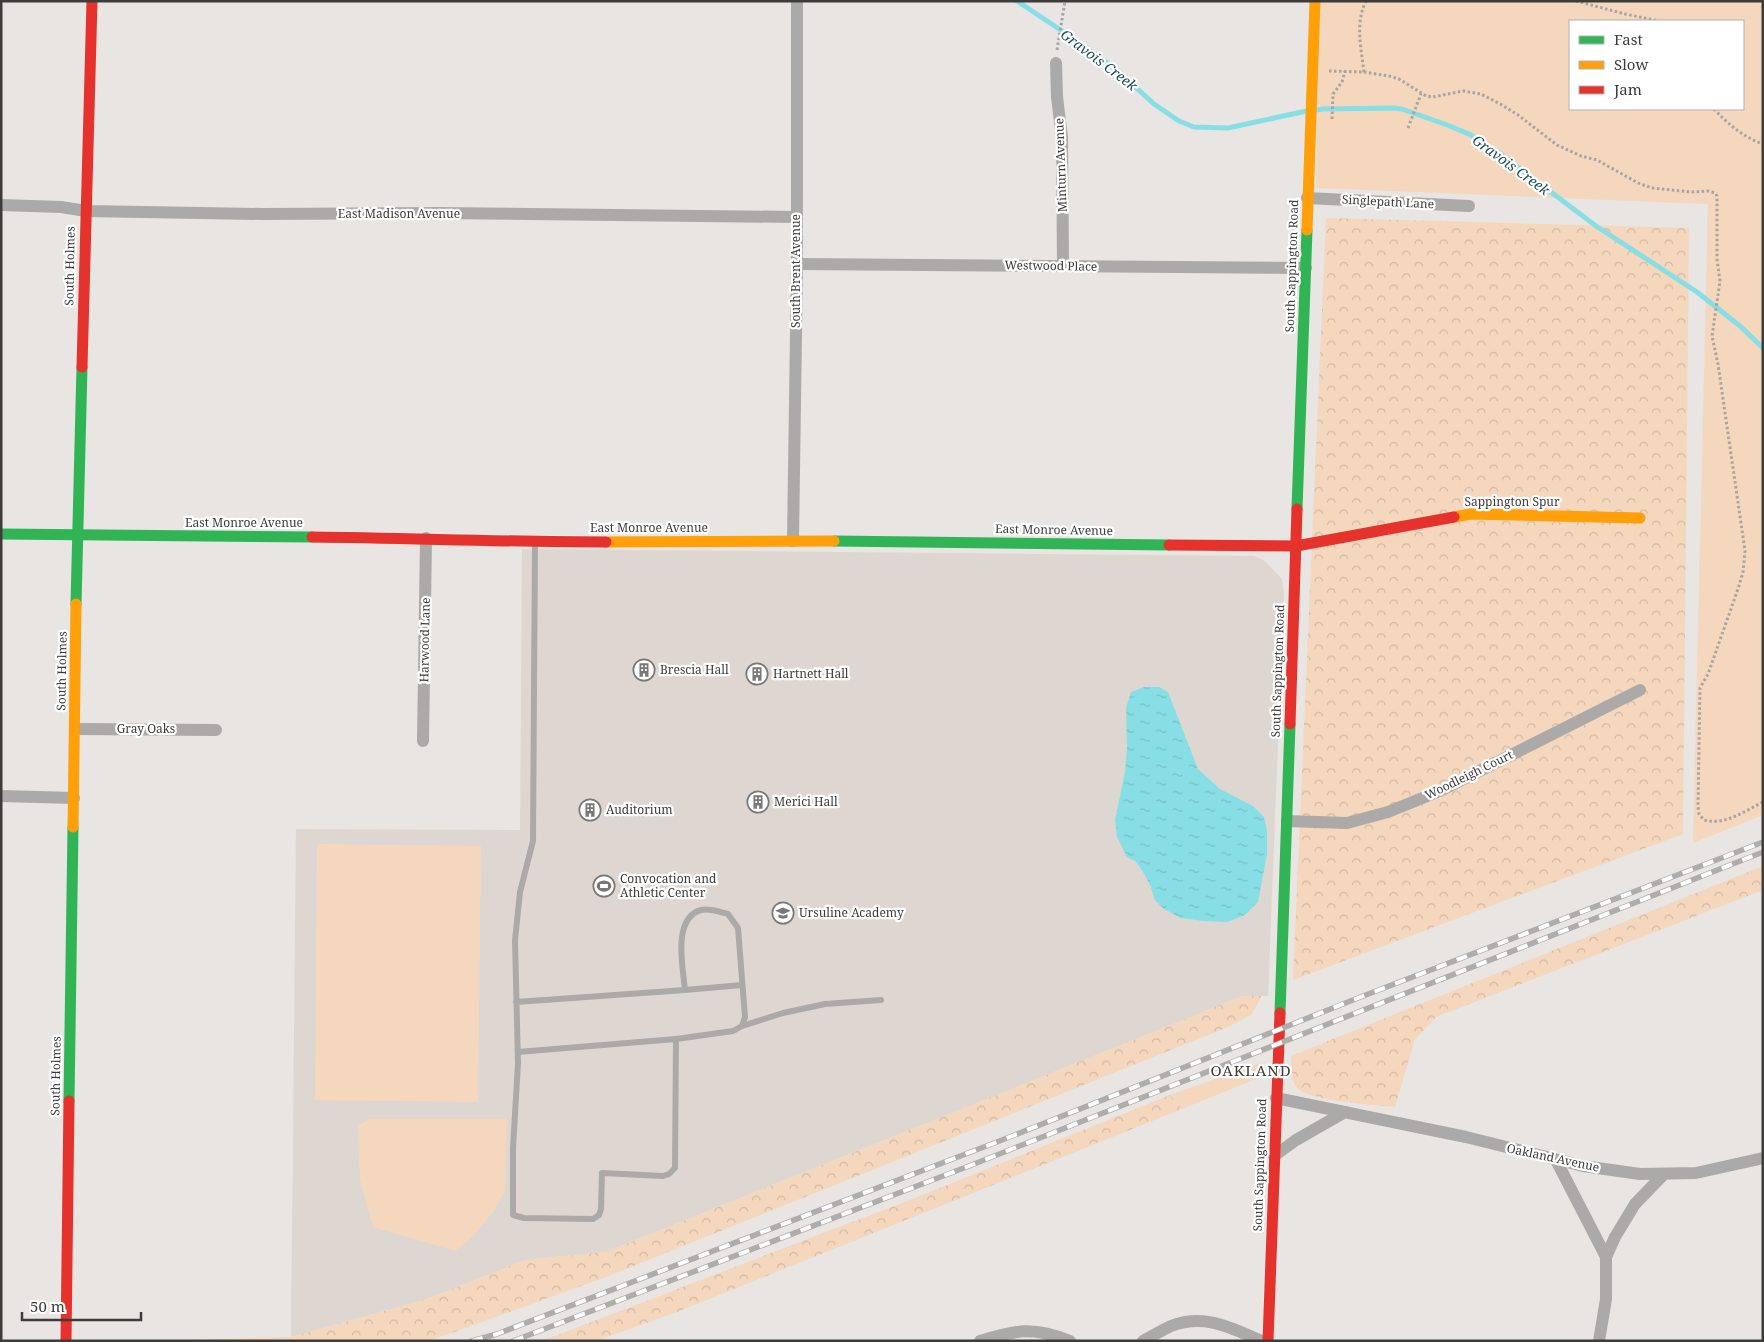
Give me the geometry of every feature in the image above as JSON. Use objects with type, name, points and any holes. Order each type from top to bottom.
[{"type":"street","name":"South Holmes","points":[[66,1341],[77,536],[92,1]]},
{"type":"street","name":"South Brent Avenue","points":[[793,542],[797,264],[797,1]]},
{"type":"street","name":"South Sappington Road","points":[[1268,1341],[1315,1]]},
{"type":"street","name":"Minturn Avenue","points":[[1056,63],[1057,97],[1062,138],[1063,266]]},
{"type":"street","name":"Singlepath Lane","points":[[1307,198],[1469,206]]},
{"type":"street","name":"East Madison Avenue","points":[[1,205],[61,207],[86,211],[262,214],[796,217]]},
{"type":"street","name":"Westwood Place","points":[[797,264],[1306,268]]},
{"type":"street","name":"Sappington Spur","points":[[1296,546],[1471,514],[1640,518]]},
{"type":"street","name":"East Monroe Avenue","points":[[1,534],[426,538],[535,542],[1296,546]]},
{"type":"street","name":"Harwood Lane","points":[[423,741],[426,538]]},
{"type":"street","name":"Woodleigh Court","points":[[1287,821],[1347,823],[1388,812],[1442,790],[1640,690]]},
{"type":"street","name":"Gray Oaks","points":[[75,729],[216,730]]},
{"type":"street","points":[[1,796],[74,798]]},
{"type":"street","name":"Oakland Avenue","points":[[1276,1098],[1466,1137],[1583,1166],[1640,1174],[1696,1172],[1763,1158]]},
{"type":"street","points":[[1274,1156],[1296,1140],[1345,1112]]},
{"type":"street","points":[[1556,1160],[1606,1256]]},
{"type":"street","points":[[1599,1341],[1606,1299],[1606,1256],[1629,1212],[1664,1174]]},
{"type":"street","points":[[1143,1341],[1172,1326],[1193,1321],[1208,1321],[1262,1341]]},
{"type":"street","points":[[980,1341],[1022,1330],[1041,1331],[1070,1341]]},
{"type":"lane","points":[[535,542],[533,841],[520,892],[515,940],[518,1052],[513,1148],[513,1215],[524,1218],[592,1219],[599,1215],[601,1209],[602,1173],[663,1176],[669,1174],[675,1168],[676,1039]]},
{"type":"lane","points":[[685,990],[681,943],[683,928],[689,919],[700,910],[711,910],[728,914],[738,928],[745,1017],[742,1026]]},
{"type":"lane","points":[[516,1002],[742,985]]},
{"type":"lane","points":[[518,1052],[676,1039],[733,1031],[742,1026],[783,1013],[825,1004],[881,1000]]},
{"type":"path","points":[[1058,42],[1065,1]]},
{"type":"path","points":[[1364,72],[1359,25],[1366,1]]},
{"type":"path","points":[[1576,1],[1654,20]]},
{"type":"path","points":[[1312,70],[1377,73],[1399,79],[1421,94],[1433,97],[1462,91],[1481,94],[1518,115],[1557,145],[1581,156],[1597,160],[1640,184],[1653,188],[1692,192],[1708,191],[1715,193],[1717,196],[1716,259],[1720,294],[1712,336],[1718,364],[1746,551],[1738,589],[1708,674],[1700,688],[1698,807],[1699,814],[1704,820],[1718,822],[1727,820],[1763,802]]},
{"type":"path","points":[[1332,119],[1332,99],[1335,90],[1344,78],[1345,71]]},
{"type":"path","points":[[1408,128],[1421,94]]},
{"type":"path","points":[[1715,110],[1749,139],[1763,144]]},
{"type":"shaded area","name":"Ursuline Academy","points":[[522,549],[1254,556],[1265,561],[1282,579],[1284,592],[1268,996],[1243,996],[606,1252],[526,1260],[424,1300],[291,1337],[296,829],[520,830]]},
{"type":"green space","points":[[1319,1],[1763,1],[1763,815],[1693,843],[1708,204],[1316,188]]},
{"type":"green space","points":[[1326,218],[1689,228],[1683,834],[1293,980]]},
{"type":"green space","points":[[317,844],[481,846],[478,1102],[315,1100]]},
{"type":"green space","points":[[1763,866],[1763,890],[1436,1017],[1415,1039],[1395,1107],[1313,1096],[1303,1092],[1294,1084],[1291,1056]]},
{"type":"green space","points":[[1243,996],[1262,996],[1251,1015],[1228,1027],[606,1277],[446,1335],[426,1341],[149,1341],[291,1337],[424,1300],[526,1260],[606,1252]]},
{"type":"green space","points":[[1263,1062],[1263,1076],[1182,1109],[1170,1095]]},
{"type":"green space","points":[[1170,1095],[1182,1109],[677,1312],[596,1341],[548,1341],[547,1339],[915,1198]]},
{"type":"green space","points":[[370,1119],[507,1119],[505,1191],[493,1212],[472,1237],[455,1251],[373,1227],[360,1180],[358,1125]]},
{"type":"water","points":[[1144,687],[1159,687],[1168,692],[1198,769],[1220,789],[1253,806],[1264,817],[1267,830],[1267,854],[1258,902],[1245,915],[1227,922],[1203,921],[1181,918],[1164,909],[1155,900],[1143,872],[1136,862],[1127,857],[1117,837],[1115,820],[1125,772],[1127,747],[1126,708],[1131,692]]},
{"type":"waterway","name":"Gravois Creek","points":[[1017,1],[1118,71],[1154,104],[1179,121],[1194,127],[1228,128],[1323,109],[1394,108],[1402,109],[1471,135],[1498,152],[1596,226],[1697,292],[1740,326],[1763,348]]},
{"type":"railway","points":[[472,1341],[497,1334],[1002,1140],[1358,998],[1763,842]]},
{"type":"railway","points":[[513,1341],[969,1166],[1763,852]]},
{"type":"traffic: fast","points":[[1297,509],[1307,230]]},
{"type":"traffic: fast","points":[[76,604],[82,367]]},
{"type":"traffic: fast","points":[[1,534],[312,537]]},
{"type":"traffic: fast","points":[[834,541],[1169,545]]},
{"type":"traffic: fast","points":[[1280,1013],[1290,724]]},
{"type":"traffic: fast","points":[[69,1101],[73,827]]},
{"type":"traffic: slow","points":[[1307,230],[1315,1]]},
{"type":"traffic: slow","points":[[1454,517],[1471,514],[1640,518]]},
{"type":"traffic: slow","points":[[606,542],[834,541]]},
{"type":"traffic: slow","points":[[73,827],[76,604]]},
{"type":"traffic: jam","points":[[82,367],[92,1]]},
{"type":"traffic: jam","points":[[1290,724],[1297,509]]},
{"type":"traffic: jam","points":[[1169,545],[1296,546],[1454,517]]},
{"type":"traffic: jam","points":[[312,537],[606,542]]},
{"type":"traffic: jam","points":[[1268,1341],[1280,1013]]},
{"type":"traffic: jam","points":[[66,1341],[69,1101]]},
{"type":"place","name":"Brescia Hall","points":[[644,670]]},
{"type":"place","name":"Hartnett Hall","points":[[757,674]]},
{"type":"place","name":"Merici Hall","points":[[758,802]]},
{"type":"place","name":"Auditorium","points":[[590,810]]},
{"type":"place","name":"Convocation and Athletic Center","points":[[604,886]]},
{"type":"place","name":"Ursuline Academy","points":[[783,913]]},
{"type":"district","name":"OAKLAND","points":[[1251,1071]]}]
